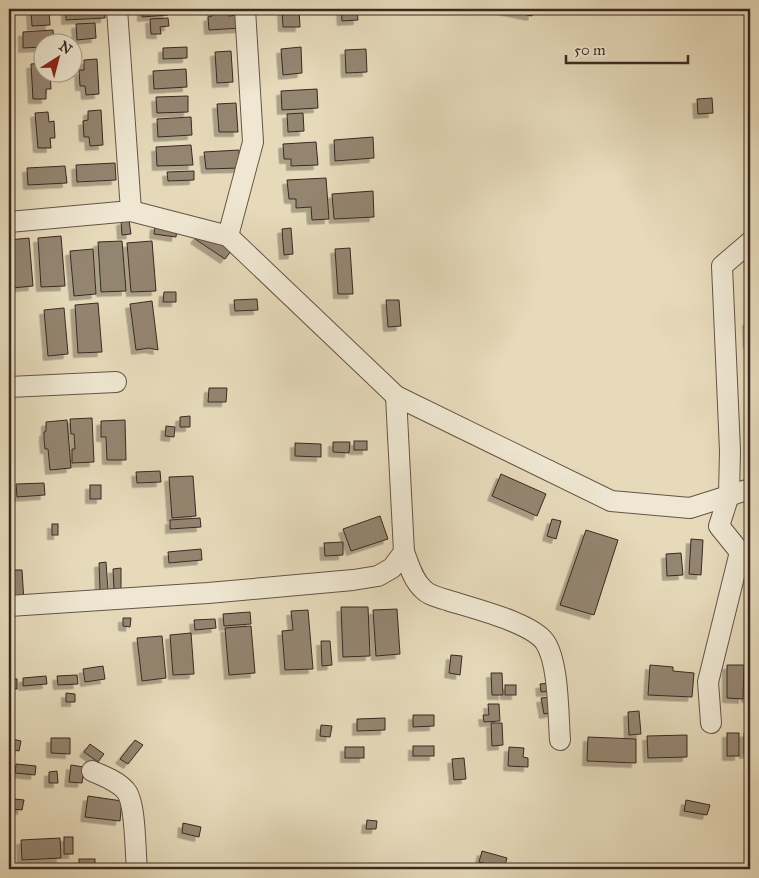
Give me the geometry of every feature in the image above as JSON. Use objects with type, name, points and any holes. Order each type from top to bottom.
[{"type":"street","points":[[117,9],[131,211]]},
{"type":"street","points":[[228,236],[253,142],[245,9]]},
{"type":"street","points":[[9,222],[131,211],[228,236],[396,396],[611,501],[690,508],[750,489]]},
{"type":"street","points":[[711,723],[708,682],[745,553],[719,526],[729,495],[730,451],[722,266],[750,242]]},
{"type":"street","points":[[9,387],[116,382]]},
{"type":"street","points":[[396,396],[404,552],[413,576],[424,590],[516,623],[532,631],[544,642],[553,662],[560,740]]},
{"type":"street","points":[[9,606],[353,580],[378,576],[392,568],[404,552]]},
{"type":"street","points":[[92,771],[116,783],[127,792],[132,804],[137,869]]},
{"type":"building","points":[[66,9],[105,9],[105,18],[66,20]]},
{"type":"building","points":[[142,9],[167,9],[168,15],[142,17]]},
{"type":"building","points":[[212,9],[228,9],[228,16],[240,15],[241,28],[209,30],[208,17],[212,16]]},
{"type":"building","points":[[282,9],[299,9],[300,27],[283,27]]},
{"type":"building","points":[[341,9],[357,9],[358,20],[342,21]]},
{"type":"building","points":[[497,9],[534,9],[532,16]]},
{"type":"building","points":[[49,10],[50,25],[32,26],[31,11]]},
{"type":"building","points":[[168,18],[169,26],[160,27],[161,34],[151,34],[150,19]]},
{"type":"building","points":[[95,23],[96,38],[82,39],[82,32],[76,32],[76,24]]},
{"type":"building","points":[[53,30],[53,32],[32,32],[32,48],[23,48],[23,32]]},
{"type":"building","points":[[187,47],[187,58],[163,59],[163,48]]},
{"type":"building","points":[[301,47],[302,73],[283,75],[281,49]]},
{"type":"building","points":[[366,49],[367,72],[346,73],[345,50]]},
{"type":"building","points":[[231,51],[233,82],[217,83],[215,52]]},
{"type":"building","points":[[97,59],[99,94],[86,95],[85,86],[80,86],[82,70],[84,70],[84,60]]},
{"type":"building","points":[[186,69],[187,87],[154,89],[153,71]]},
{"type":"building","points":[[32,82],[51,82],[51,89],[46,89],[46,99],[33,99]]},
{"type":"building","points":[[317,89],[318,108],[282,110],[281,91]]},
{"type":"building","points":[[188,96],[188,112],[157,113],[156,97]]},
{"type":"building","points":[[712,98],[713,113],[698,114],[697,99]]},
{"type":"building","points":[[236,103],[238,132],[219,132],[217,104]]},
{"type":"building","points":[[101,110],[103,145],[90,146],[89,137],[84,137],[83,121],[88,120],[88,111]]},
{"type":"building","points":[[48,112],[49,122],[54,121],[55,138],[50,138],[51,148],[38,148],[35,113]]},
{"type":"building","points":[[303,113],[304,131],[288,132],[287,114]]},
{"type":"building","points":[[191,117],[192,135],[158,137],[157,119]]},
{"type":"building","points":[[373,137],[374,158],[335,161],[334,140]]},
{"type":"building","points":[[316,142],[318,165],[291,166],[291,159],[284,159],[283,144]]},
{"type":"building","points":[[191,145],[193,165],[157,166],[156,147]]},
{"type":"building","points":[[239,150],[240,168],[206,169],[204,152]]},
{"type":"building","points":[[115,163],[116,180],[77,182],[76,165]]},
{"type":"building","points":[[65,166],[67,183],[28,185],[27,168]]},
{"type":"building","points":[[194,171],[194,180],[168,181],[167,172]]},
{"type":"building","points":[[326,178],[329,219],[312,220],[311,207],[296,208],[296,199],[289,199],[287,180]]},
{"type":"building","points":[[373,191],[374,217],[334,219],[332,194]]},
{"type":"building","points":[[129,220],[131,234],[122,235],[121,221]]},
{"type":"building","points":[[155,225],[177,228],[176,237],[154,234]]},
{"type":"building","points":[[291,228],[293,254],[284,255],[282,229]]},
{"type":"building","points":[[201,231],[231,251],[225,259],[195,239]]},
{"type":"building","points":[[61,236],[65,286],[41,287],[38,238]]},
{"type":"building","points":[[29,238],[33,286],[12,288],[9,240]]},
{"type":"building","points":[[122,241],[126,291],[101,292],[98,242]]},
{"type":"building","points":[[152,241],[156,291],[131,292],[127,243]]},
{"type":"building","points":[[350,248],[353,294],[338,294],[335,249]]},
{"type":"building","points":[[93,249],[96,294],[74,296],[70,251]]},
{"type":"building","points":[[164,292],[176,292],[176,302],[163,302]]},
{"type":"building","points":[[257,299],[258,310],[235,311],[234,300]]},
{"type":"building","points":[[386,300],[399,300],[401,326],[388,327]]},
{"type":"building","points":[[152,301],[158,350],[149,348],[136,350],[130,304]]},
{"type":"building","points":[[98,303],[102,352],[78,353],[75,305]]},
{"type":"building","points":[[64,308],[68,354],[48,356],[44,310]]},
{"type":"building","points":[[747,321],[750,321],[750,344],[748,344]]},
{"type":"building","points":[[209,388],[227,388],[226,402],[208,402]]},
{"type":"building","points":[[190,416],[190,427],[180,427],[180,417]]},
{"type":"building","points":[[92,418],[94,462],[72,463],[72,449],[75,449],[70,419]]},
{"type":"building","points":[[67,420],[71,468],[50,470],[48,449],[45,449],[44,440],[46,422]]},
{"type":"building","points":[[125,420],[126,460],[107,460],[106,437],[101,437],[101,421]]},
{"type":"building","points":[[166,426],[175,427],[174,437],[165,436]]},
{"type":"building","points":[[10,430],[13,471],[9,471]]},
{"type":"building","points":[[354,441],[367,441],[367,450],[354,450]]},
{"type":"building","points":[[333,442],[350,442],[349,453],[333,452]]},
{"type":"building","points":[[295,443],[321,444],[321,457],[295,456]]},
{"type":"building","points":[[160,471],[161,482],[137,483],[136,472]]},
{"type":"building","points":[[501,474],[546,494],[537,516],[492,496]]},
{"type":"building","points":[[193,476],[196,516],[172,518],[169,477]]},
{"type":"building","points":[[44,483],[45,495],[17,497],[16,484]]},
{"type":"building","points":[[90,485],[101,485],[101,499],[90,499]]},
{"type":"building","points":[[380,516],[388,539],[351,551],[343,529]]},
{"type":"building","points":[[200,518],[201,527],[170,529],[170,520]]},
{"type":"building","points":[[552,519],[561,521],[556,539],[547,536]]},
{"type":"building","points":[[52,524],[58,524],[58,535],[52,535]]},
{"type":"building","points":[[586,530],[618,540],[594,615],[560,605]]},
{"type":"building","points":[[691,539],[703,540],[701,575],[689,574]]},
{"type":"building","points":[[343,542],[343,555],[325,556],[324,543]]},
{"type":"building","points":[[201,549],[202,560],[169,563],[168,552]]},
{"type":"building","points":[[681,553],[683,575],[667,576],[666,554]]},
{"type":"building","points":[[106,562],[108,590],[100,590],[99,563]]},
{"type":"building","points":[[121,568],[121,589],[114,589],[113,569]]},
{"type":"building","points":[[13,570],[22,570],[24,602],[15,603]]},
{"type":"building","points":[[341,607],[368,607],[370,656],[343,657]]},
{"type":"building","points":[[397,609],[400,654],[376,656],[373,610]]},
{"type":"building","points":[[308,610],[313,669],[285,670],[282,631],[293,630],[291,611]]},
{"type":"building","points":[[250,612],[251,624],[224,626],[223,614]]},
{"type":"building","points":[[123,618],[131,618],[130,627],[123,626]]},
{"type":"building","points":[[215,619],[216,628],[195,630],[194,620]]},
{"type":"building","points":[[251,626],[255,673],[229,675],[225,628]]},
{"type":"building","points":[[191,633],[194,674],[173,675],[170,635]]},
{"type":"building","points":[[162,636],[166,678],[142,681],[137,638]]},
{"type":"building","points":[[321,641],[330,641],[332,665],[322,666]]},
{"type":"building","points":[[451,655],[462,656],[460,675],[449,673]]},
{"type":"building","points":[[650,665],[673,667],[673,671],[694,673],[692,697],[648,695]]},
{"type":"building","points":[[727,665],[744,665],[743,699],[727,698]]},
{"type":"building","points":[[103,666],[105,679],[85,682],[83,669]]},
{"type":"building","points":[[746,669],[750,670],[750,698],[746,698]]},
{"type":"building","points":[[491,673],[502,673],[503,695],[492,695]]},
{"type":"building","points":[[77,675],[78,684],[58,685],[57,676]]},
{"type":"building","points":[[46,676],[47,684],[23,686],[23,678]]},
{"type":"building","points":[[9,678],[17,679],[17,689],[9,689]]},
{"type":"building","points":[[550,683],[551,691],[541,692],[540,684]]},
{"type":"building","points":[[505,685],[516,685],[516,695],[505,695]]},
{"type":"building","points":[[66,693],[75,694],[75,702],[66,702]]},
{"type":"building","points":[[552,697],[555,712],[544,714],[541,698]]},
{"type":"building","points":[[488,704],[499,704],[500,721],[484,722],[483,715],[489,715]]},
{"type":"building","points":[[639,711],[641,734],[629,735],[628,712]]},
{"type":"building","points":[[413,715],[434,715],[434,726],[413,727]]},
{"type":"building","points":[[385,718],[385,730],[357,731],[357,719]]},
{"type":"building","points":[[491,723],[502,723],[503,745],[492,746]]},
{"type":"building","points":[[321,725],[332,726],[330,737],[320,736]]},
{"type":"building","points":[[750,732],[750,753],[744,754],[744,733]]},
{"type":"building","points":[[727,733],[739,733],[739,756],[727,756]]},
{"type":"building","points":[[687,735],[687,757],[648,758],[647,736]]},
{"type":"building","points":[[588,737],[636,739],[636,763],[587,761]]},
{"type":"building","points":[[51,738],[70,738],[70,754],[51,753]]},
{"type":"building","points":[[12,739],[21,741],[19,751],[10,749]]},
{"type":"building","points":[[135,740],[143,745],[128,764],[120,759]]},
{"type":"building","points":[[90,744],[104,754],[98,762],[84,752]]},
{"type":"building","points":[[413,746],[434,746],[434,756],[413,756]]},
{"type":"building","points":[[345,747],[364,747],[364,758],[345,758]]},
{"type":"building","points":[[509,747],[524,748],[523,757],[528,758],[528,767],[508,766]]},
{"type":"building","points":[[464,758],[466,779],[454,780],[452,759]]},
{"type":"building","points":[[16,764],[36,766],[35,775],[15,773]]},
{"type":"building","points":[[71,765],[84,767],[82,783],[69,782]]},
{"type":"building","points":[[57,771],[58,783],[49,783],[49,772]]},
{"type":"building","points":[[88,796],[122,801],[120,821],[85,817]]},
{"type":"building","points":[[15,799],[24,800],[22,810],[13,809]]},
{"type":"building","points":[[686,800],[710,805],[707,815],[684,811]]},
{"type":"building","points":[[367,820],[377,821],[376,829],[366,829]]},
{"type":"building","points":[[183,823],[201,827],[199,837],[182,833]]},
{"type":"building","points":[[64,837],[73,837],[73,854],[64,854]]},
{"type":"building","points":[[60,838],[61,858],[22,860],[21,840]]},
{"type":"building","points":[[482,851],[507,858],[504,869],[479,862]]},
{"type":"building","points":[[79,859],[95,859],[95,869],[79,869]]},
{"type":"building","points":[[70,864],[71,869],[31,869],[31,866]]}]
